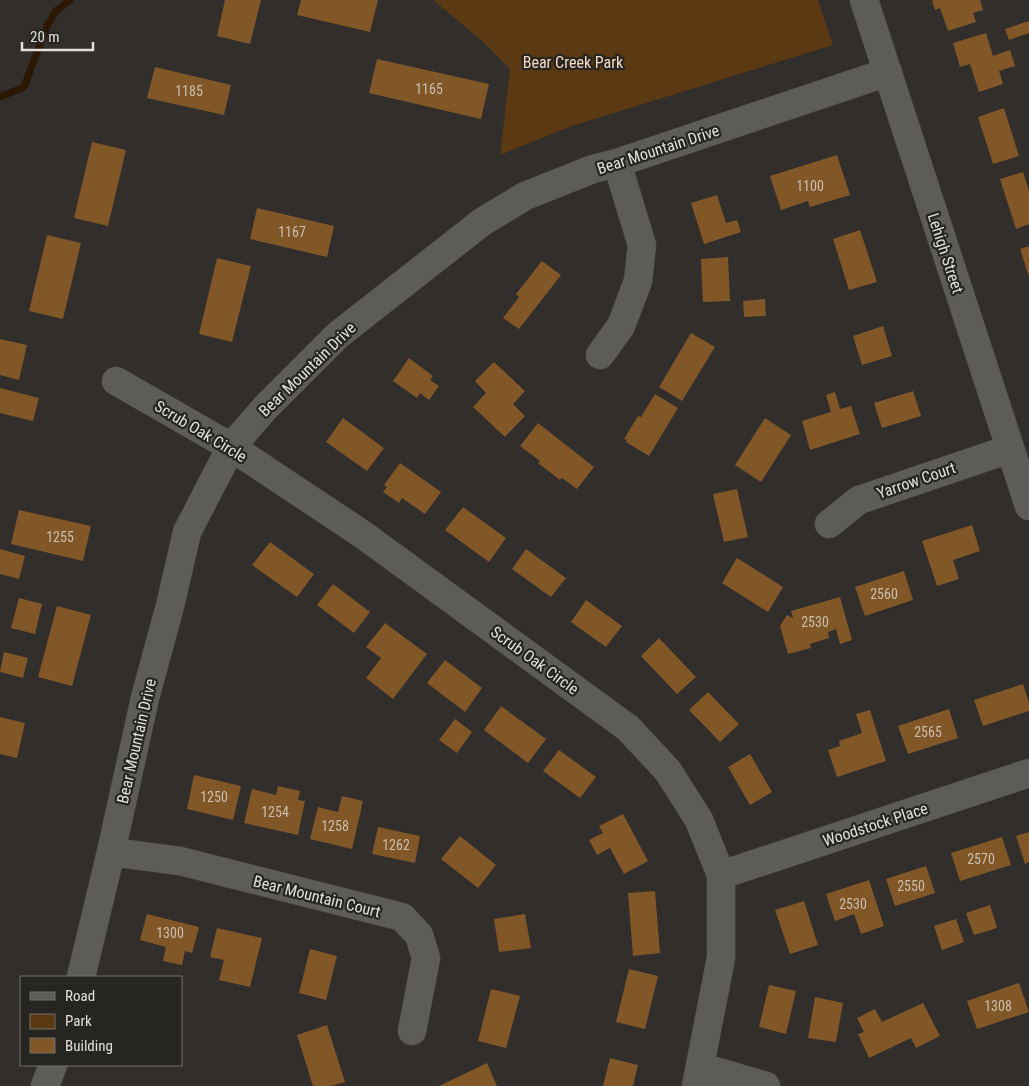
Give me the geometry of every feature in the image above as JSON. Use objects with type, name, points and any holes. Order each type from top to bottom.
[{"type":"street","name":"Lehigh Street","points":[[864,0],[1029,506]]},
{"type":"street","name":"Bear Mountain Drive","points":[[81,976],[145,698],[170,606],[187,532],[231,447],[265,408],[338,335],[482,222],[525,196],[593,170],[888,72]]},
{"type":"street","points":[[600,355],[621,326],[638,281],[642,245],[617,163]]},
{"type":"street","name":"Scrub Oak Circle","points":[[116,381],[231,447],[362,534],[628,728],[668,771],[699,820],[721,875],[721,958],[699,1077]]},
{"type":"street","name":"Yarrow Court","points":[[829,524],[859,500],[1010,449]]},
{"type":"street","name":"Woodstock Place","points":[[721,875],[1029,773]]},
{"type":"street","name":"Bear Mountain Court","points":[[111,852],[180,861],[402,917],[419,935],[426,958],[412,1031]]},
{"type":"street","points":[[45,1086],[53,1066]]},
{"type":"street","points":[[699,1077],[766,1086]]},
{"type":"green space","name":"Bear Creek Park","points":[[433,0],[818,0],[833,45],[572,126],[500,155],[510,69],[480,39]]},
{"type":"building","points":[[225,0],[261,0],[250,44],[217,36]]},
{"type":"building","points":[[301,0],[378,0],[370,32],[297,15]]},
{"type":"building","points":[[980,0],[983,10],[973,13],[976,22],[948,31],[940,8],[935,10],[932,1]]},
{"type":"building","points":[[1029,21],[1029,33],[1009,40],[1005,29]]},
{"type":"building","points":[[986,33],[993,56],[1010,50],[1015,66],[999,71],[1003,84],[979,92],[970,64],[960,67],[953,43]]},
{"type":"building","points":[[377,59],[489,84],[481,119],[369,93]]},
{"type":"building","points":[[155,67],[231,85],[224,115],[147,98]]},
{"type":"building","points":[[1004,108],[1019,156],[993,164],[978,117]]},
{"type":"building","points":[[92,142],[126,150],[108,226],[74,218]]},
{"type":"building","points":[[837,155],[850,195],[810,207],[808,201],[781,210],[770,176]]},
{"type":"building","points":[[1023,172],[1029,191],[1029,224],[1016,229],[1000,179]]},
{"type":"building","points":[[717,195],[726,223],[737,220],[741,232],[704,244],[691,203]]},
{"type":"building","points":[[257,208],[334,226],[327,257],[250,239]]},
{"type":"building","points":[[860,230],[877,282],[849,290],[833,239]]},
{"type":"building","points":[[47,235],[81,243],[63,319],[29,311]]},
{"type":"building","points":[[1029,246],[1029,277],[1020,249]]},
{"type":"building","points":[[728,257],[730,301],[703,302],[701,259]]},
{"type":"building","points":[[217,258],[251,266],[232,342],[199,334]]},
{"type":"building","points":[[542,261],[561,275],[519,329],[503,318],[519,297],[516,294]]},
{"type":"building","points":[[765,299],[766,316],[744,317],[743,301]]},
{"type":"building","points":[[883,326],[892,356],[862,365],[853,336]]},
{"type":"building","points":[[691,333],[715,347],[682,401],[659,387]]},
{"type":"building","points":[[0,339],[27,345],[19,380],[0,375]]},
{"type":"building","points":[[409,358],[433,376],[430,380],[439,386],[429,400],[420,393],[417,398],[393,381]]},
{"type":"building","points":[[494,362],[525,391],[513,404],[525,416],[505,437],[473,407],[486,393],[475,381]]},
{"type":"building","points":[[0,388],[39,398],[33,421],[0,413]]},
{"type":"building","points":[[913,391],[921,416],[882,428],[874,403]]},
{"type":"building","points":[[835,392],[840,409],[851,406],[860,434],[810,450],[802,421],[831,412],[826,395]]},
{"type":"building","points":[[655,394],[678,408],[649,456],[624,439],[638,416],[641,417]]},
{"type":"building","points":[[343,418],[384,448],[367,471],[326,442]]},
{"type":"building","points":[[765,418],[791,435],[761,482],[735,465]]},
{"type":"building","points":[[538,423],[594,467],[577,489],[562,478],[560,480],[538,463],[540,461],[520,446]]},
{"type":"building","points":[[400,463],[441,492],[425,514],[402,498],[399,503],[383,492],[387,487],[384,485]]},
{"type":"building","points":[[737,489],[748,537],[724,542],[713,494]]},
{"type":"building","points":[[463,507],[506,538],[489,562],[445,530]]},
{"type":"building","points":[[19,510],[91,526],[83,561],[11,544]]},
{"type":"building","points":[[972,525],[980,551],[953,560],[959,579],[937,586],[922,541]]},
{"type":"building","points":[[270,542],[314,574],[297,597],[252,565]]},
{"type":"building","points":[[0,549],[25,556],[19,579],[0,574]]},
{"type":"building","points":[[526,549],[566,578],[551,597],[512,569]]},
{"type":"building","points":[[737,558],[783,587],[768,612],[722,583]]},
{"type":"building","points":[[904,571],[913,600],[865,616],[855,587]]},
{"type":"building","points":[[333,584],[370,612],[354,633],[317,605]]},
{"type":"building","points":[[840,597],[852,640],[840,644],[836,629],[828,632],[829,638],[810,644],[811,648],[788,654],[780,626],[787,615],[793,618],[791,611]]},
{"type":"building","points":[[19,598],[42,604],[35,634],[11,628]]},
{"type":"building","points":[[586,600],[622,626],[606,647],[571,622]]},
{"type":"building","points":[[57,606],[91,615],[72,686],[38,677]]},
{"type":"building","points":[[385,623],[427,654],[393,699],[366,678],[381,658],[366,647]]},
{"type":"building","points":[[659,638],[696,677],[677,694],[641,656]]},
{"type":"building","points":[[4,652],[28,658],[23,678],[0,672]]},
{"type":"building","points":[[445,660],[482,688],[465,712],[427,683]]},
{"type":"building","points":[[1023,684],[1029,703],[1029,711],[983,726],[974,700]]},
{"type":"building","points":[[708,692],[739,724],[720,742],[689,710]]},
{"type":"building","points":[[501,706],[546,739],[528,763],[484,730]]},
{"type":"building","points":[[949,709],[958,738],[908,754],[898,726]]},
{"type":"building","points":[[870,710],[886,761],[837,777],[828,750],[840,746],[839,741],[862,733],[856,714]]},
{"type":"building","points":[[0,717],[25,723],[17,758],[0,754]]},
{"type":"building","points":[[455,719],[472,732],[457,753],[439,740]]},
{"type":"building","points":[[559,750],[596,777],[580,798],[543,771]]},
{"type":"building","points":[[750,754],[772,792],[750,805],[728,767]]},
{"type":"building","points":[[194,775],[241,786],[233,820],[187,809]]},
{"type":"building","points":[[278,786],[300,791],[298,800],[305,801],[298,835],[244,823],[252,789],[276,795]]},
{"type":"building","points":[[342,796],[363,801],[352,849],[310,839],[318,807],[338,812]]},
{"type":"building","points":[[623,814],[648,861],[624,874],[610,848],[597,855],[589,840],[603,833],[599,826]]},
{"type":"building","points":[[378,827],[420,836],[415,863],[372,854]]},
{"type":"building","points":[[1029,832],[1029,862],[1025,864],[1016,836]]},
{"type":"building","points":[[460,836],[496,865],[478,888],[441,859]]},
{"type":"building","points":[[1002,837],[1011,865],[960,881],[951,853]]},
{"type":"building","points":[[926,866],[935,893],[895,906],[886,879]]},
{"type":"building","points":[[869,880],[884,926],[861,934],[854,914],[835,921],[826,894]]},
{"type":"building","points":[[655,891],[660,953],[633,956],[628,893]]},
{"type":"building","points":[[804,901],[818,945],[790,954],[775,910]]},
{"type":"building","points":[[990,905],[997,928],[974,935],[966,913]]},
{"type":"building","points":[[147,914],[199,927],[192,953],[185,951],[182,965],[163,961],[166,947],[140,940]]},
{"type":"building","points":[[525,914],[531,948],[499,952],[494,919]]},
{"type":"building","points":[[956,919],[964,942],[942,950],[934,926]]},
{"type":"building","points":[[217,928],[262,938],[250,987],[219,980],[224,960],[210,957]]},
{"type":"building","points":[[310,949],[337,956],[326,1000],[299,993]]},
{"type":"building","points":[[629,969],[658,976],[645,1029],[616,1022]]},
{"type":"building","points":[[1019,983],[1029,1012],[977,1029],[967,1001]]},
{"type":"building","points":[[769,985],[796,991],[786,1034],[759,1027]]},
{"type":"building","points":[[491,989],[520,996],[506,1048],[478,1041]]},
{"type":"building","points":[[815,997],[843,1003],[836,1042],[808,1038]]},
{"type":"building","points":[[923,1003],[940,1036],[916,1048],[911,1038],[869,1058],[858,1034],[864,1032],[857,1018],[875,1009],[882,1022]]},
{"type":"building","points":[[327,1025],[345,1082],[331,1086],[313,1086],[297,1035]]},
{"type":"building","points":[[610,1058],[638,1065],[633,1086],[603,1086]]},
{"type":"building","points":[[487,1063],[497,1086],[439,1086]]},
{"type":"waterway","points":[[0,97],[24,87],[47,26],[56,11],[70,0]]}]
